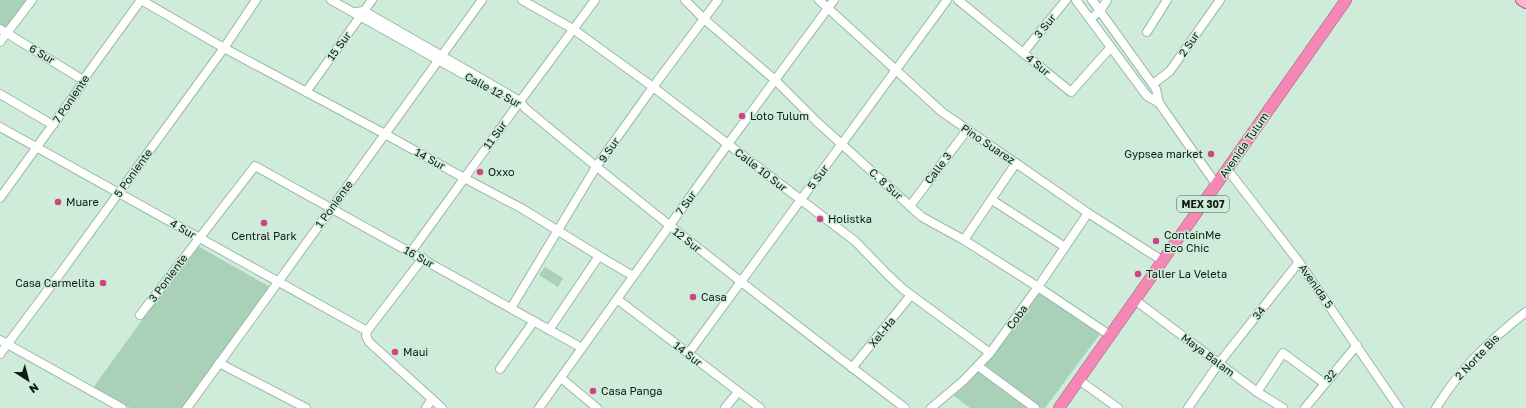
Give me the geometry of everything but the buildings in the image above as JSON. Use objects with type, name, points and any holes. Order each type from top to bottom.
[{"type":"highway","name":"Avenida Tulum","points":[[1059,408],[1164,261],[1216,184],[1346,0]]},
{"type":"main road","points":[[1521,0],[1526,3]]},
{"type":"street","points":[[0,42],[3,31],[32,0]]},
{"type":"street","name":"14 Sur","points":[[141,0],[224,48],[521,208],[634,276]]},
{"type":"street","name":"7 Poniente","points":[[0,198],[35,148],[53,126],[83,83],[83,80],[141,0]]},
{"type":"street","name":"5 Poniente","points":[[0,354],[224,48],[256,0]]},
{"type":"street","name":"Calle 12 Sur","points":[[331,0],[360,13],[521,104]]},
{"type":"street","name":"15 Sur","points":[[306,92],[360,13],[372,0]]},
{"type":"street","name":"1 Poniente","points":[[189,407],[278,281],[482,0]]},
{"type":"street","name":"Calle 10 Sur","points":[[522,0],[573,29],[653,87],[855,241],[886,274],[911,295],[990,353]]},
{"type":"street","name":"11 Sur","points":[[411,252],[464,178],[521,104],[595,0]]},
{"type":"street","name":"C. 8 Sur","points":[[685,0],[704,19],[775,80],[815,120],[922,217],[964,240],[1111,336]]},
{"type":"street","name":"9 Sur","points":[[511,308],[596,168],[653,87],[718,0]]},
{"type":"street","points":[[819,0],[828,8]]},
{"type":"street","name":"7 Sur","points":[[539,408],[728,144],[834,0]]},
{"type":"street","name":"5 Sur","points":[[688,354],[947,0]]},
{"type":"street","name":"4 Sur","points":[[958,0],[1071,92],[1111,47]]},
{"type":"street","name":"3 Sur","points":[[1023,53],[1066,0]]},
{"type":"street","points":[[1076,0],[1147,96],[1159,103]]},
{"type":"street","points":[[1092,0],[1153,84],[1156,89],[1159,103],[1216,184]]},
{"type":"street","points":[[1090,19],[1100,11],[1107,0]]},
{"type":"street","points":[[1147,32],[1168,0]]},
{"type":"street","name":"2 Sur","points":[[1153,84],[1170,71],[1220,0]]},
{"type":"street","name":"Pino Suarez","points":[[828,8],[942,112],[1088,213],[1164,261]]},
{"type":"street","name":"6 Sur","points":[[3,31],[83,80]]},
{"type":"street","points":[[0,94],[53,126]]},
{"type":"street","name":"12 Sur","points":[[521,104],[596,168],[905,408]]},
{"type":"street","name":"4 Sur","points":[[0,127],[35,148],[278,281],[366,334],[369,342],[442,408]]},
{"type":"street","name":"Calle 3","points":[[910,206],[967,130]]},
{"type":"street","points":[[964,240],[1016,163]]},
{"type":"street","name":"16 Sur","points":[[255,166],[423,258],[582,348]]},
{"type":"street","name":"3 Poniente","points":[[140,315],[255,166]]},
{"type":"street","name":"Avenida 5","points":[[1227,169],[1299,262],[1398,408]]},
{"type":"street","points":[[992,200],[1065,247]]},
{"type":"street","name":"Coba","points":[[931,408],[978,366],[990,353],[1038,287],[1088,213]]},
{"type":"street","points":[[549,330],[599,256]]},
{"type":"street","points":[[366,334],[423,258]]},
{"type":"street","name":"34","points":[[1188,408],[1219,363],[1299,262]]},
{"type":"street","name":"Xel-Ha","points":[[852,368],[911,295]]},
{"type":"street","name":"14 Sur","points":[[617,299],[760,408]]},
{"type":"street","name":"Maya Balam","points":[[1136,300],[1257,392],[1283,408]]},
{"type":"street","name":"2 Norte Bis","points":[[1436,408],[1462,370],[1498,335],[1526,312]]},
{"type":"street","points":[[500,369],[534,321]]},
{"type":"street","points":[[0,340],[122,408]]},
{"type":"street","name":"32","points":[[1305,408],[1324,383],[1357,346]]},
{"type":"street","points":[[1257,392],[1283,353],[1324,383]]},
{"type":"street","points":[[219,363],[300,407]]},
{"type":"street","points":[[978,366],[1035,408]]},
{"type":"street","points":[[561,378],[597,408]]},
{"type":"street","points":[[1079,380],[1118,408]]},
{"type":"street","points":[[725,408],[738,392]]},
{"type":"street","points":[[426,408],[432,399]]},
{"type":"green space","points":[[0,0],[29,0],[6,31],[0,27]]},
{"type":"green space","points":[[196,245],[270,287],[184,408],[130,408],[93,388]]},
{"type":"green space","points":[[545,267],[563,278],[558,287],[539,275]]},
{"type":"green space","points":[[1039,292],[1100,334],[1045,408],[970,408],[953,395],[964,387]]},
{"type":"place","name":"Loto Tulum","points":[[742,116]]},
{"type":"place","name":"Gypsea market","points":[[1211,154]]},
{"type":"place","name":"Oxxo","points":[[480,172]]},
{"type":"place","name":"Muare","points":[[58,202]]},
{"type":"place","name":"Holistka","points":[[820,219]]},
{"type":"place","name":"Central Park","points":[[264,223]]},
{"type":"place","name":"ContainMe Eco Chic","points":[[1156,241]]},
{"type":"place","name":"Taller La Veleta","points":[[1138,274]]},
{"type":"place","name":"Casa Carmelita","points":[[103,283]]},
{"type":"place","name":"Casa","points":[[693,297]]},
{"type":"place","name":"Maui","points":[[395,352]]},
{"type":"place","name":"Casa Panga","points":[[593,391]]}]
